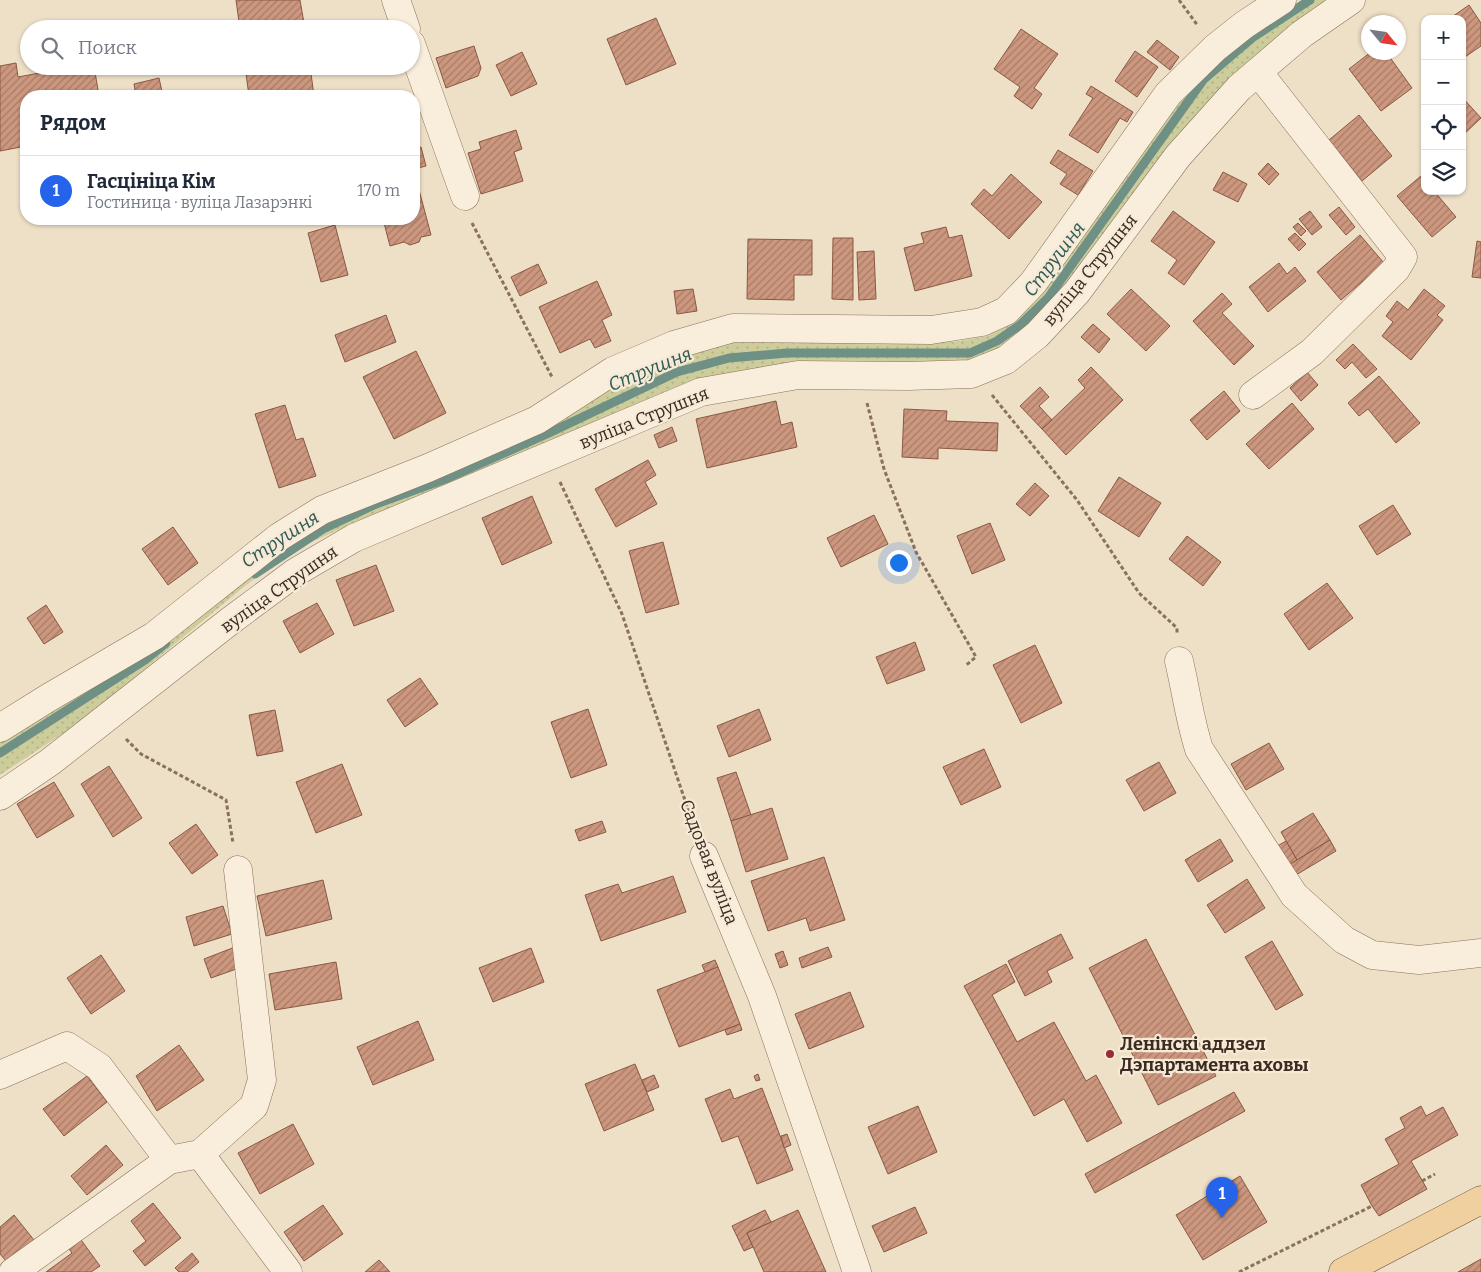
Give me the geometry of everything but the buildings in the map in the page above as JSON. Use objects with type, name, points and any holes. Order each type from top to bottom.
[{"type":"main road","points":[[1343,1272],[1481,1200]]},
{"type":"street","points":[[396,0],[403,20]]},
{"type":"street","name":"вуліца Струшня","points":[[0,728],[154,636],[279,537],[322,510],[428,468],[528,424],[613,371],[674,345],[733,328],[931,330],[982,322],[1006,311],[1033,284],[1168,94],[1210,53],[1244,25],[1282,0]]},
{"type":"street","name":"вуліца Струшня","points":[[0,796],[50,762],[296,572],[354,538],[701,392],[798,375],[971,374],[1006,360],[1037,335],[1077,292],[1178,156],[1239,88],[1302,34],[1351,0]]},
{"type":"street","points":[[420,69],[465,196]]},
{"type":"street","points":[[1253,395],[1312,352],[1396,269],[1403,257],[1258,72]]},
{"type":"street","points":[[1179,661],[1192,727],[1199,750],[1294,895],[1344,940],[1372,955],[1419,960],[1481,953]]},
{"type":"street","name":"Садовая вуліца","points":[[704,856],[762,996],[857,1272]]},
{"type":"street","points":[[13,1272],[169,1160],[200,1154],[254,1106],[262,1080],[238,870]]},
{"type":"street","points":[[0,1075],[67,1046],[99,1067],[169,1160]]},
{"type":"street","points":[[200,1154],[288,1272]]},
{"type":"path","points":[[472,223],[565,402]]},
{"type":"path","points":[[971,374],[991,394],[1077,500],[1139,593],[1177,628]]},
{"type":"path","points":[[859,376],[884,469],[916,552],[976,657],[966,666]]},
{"type":"path","name":"Садовая вуліца","points":[[548,457],[622,614],[704,856]]},
{"type":"path","points":[[106,718],[141,754],[226,800],[238,870]]},
{"type":"path","points":[[1422,1180],[1435,1174]]},
{"type":"path","points":[[1240,1272],[1372,1206]]},
{"type":"green space","points":[[1302,0],[1331,0],[1079,274],[1000,353],[980,360],[810,365],[340,529],[296,549],[246,585],[83,720],[0,775],[0,742],[69,701],[269,558],[319,525],[531,433],[621,383],[687,354],[730,341],[953,342],[988,336],[1011,324],[1042,294],[1190,86],[1268,21]]},
{"type":"waterway","name":"Струшня","points":[[255,574],[323,529],[376,504],[448,478],[549,433],[677,372],[729,358],[787,353],[970,353],[997,341],[1020,325],[1048,298],[1204,79],[1252,38],[1310,0]]},
{"type":"waterway","name":"Струшня","points":[[0,753],[145,660],[166,643]]},
{"type":"place","name":"Ленінскі аддзел Дэпартамента аховы","points":[[1110,1054]]},
{"type":"place","name":"Гасцініца Кім","points":[[1222,1218]]}]
